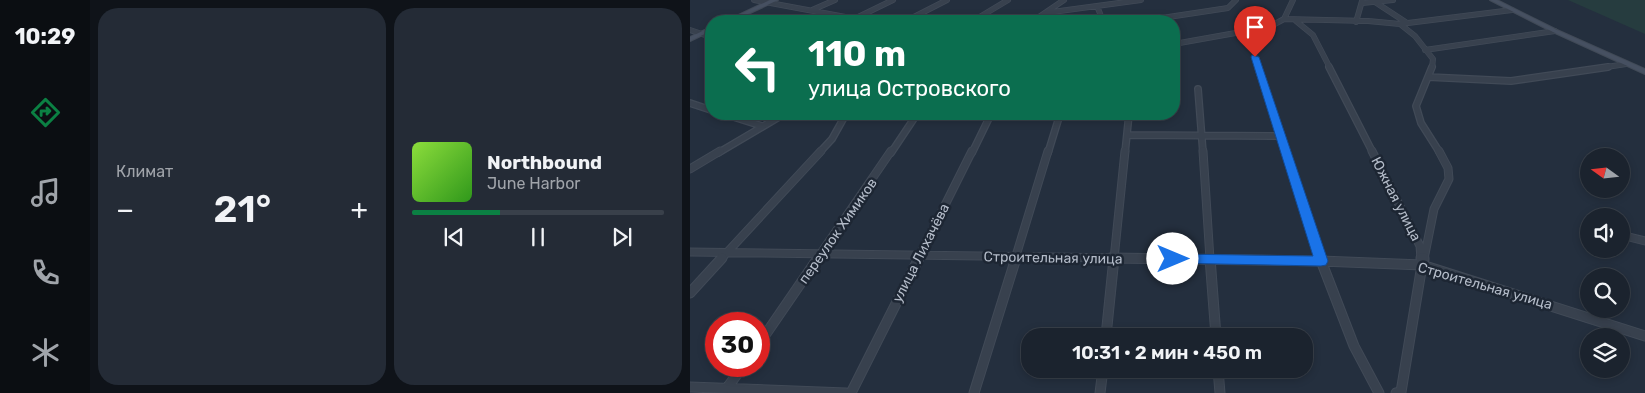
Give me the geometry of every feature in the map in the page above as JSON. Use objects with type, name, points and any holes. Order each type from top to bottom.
[{"type":"main road","points":[[1493,0],[1645,72]]},
{"type":"main road","points":[[742,15],[773,1]]},
{"type":"main road","points":[[690,39],[705,32]]},
{"type":"street","points":[[754,0],[773,1],[835,15]]},
{"type":"street","points":[[811,10],[836,0]]},
{"type":"street","points":[[862,15],[893,0]]},
{"type":"street","points":[[917,15],[946,0]]},
{"type":"street","points":[[983,15],[1008,0]]},
{"type":"street","points":[[1042,15],[1064,0]]},
{"type":"street","points":[[1045,13],[1141,0]]},
{"type":"street","points":[[1180,15],[1228,8],[1236,0]]},
{"type":"street","points":[[1180,43],[1269,27],[1284,19],[1293,0]]},
{"type":"street","points":[[1356,22],[1362,2],[1393,0]]},
{"type":"street","points":[[1375,2],[1407,23]]},
{"type":"street","points":[[1097,6],[1101,15]]},
{"type":"street","points":[[1284,19],[1296,21],[1368,21],[1400,24],[1512,10]]},
{"type":"street","name":"Южная улица","points":[[1296,21],[1313,35],[1420,246],[1422,265],[1401,392],[1396,393]]},
{"type":"street","points":[[1400,24],[1415,36],[1433,59],[1434,64],[1426,87],[1416,106],[1423,129],[1440,152],[1449,170],[1448,186],[1436,202],[1422,265]]},
{"type":"street","points":[[690,30],[705,35]]},
{"type":"street","points":[[1425,50],[1555,31]]},
{"type":"street","points":[[1255,57],[1321,261],[1354,346],[1379,393]]},
{"type":"street","points":[[1428,77],[1511,81],[1626,64]]},
{"type":"street","points":[[1198,89],[1215,328]]},
{"type":"street","points":[[690,103],[705,108]]},
{"type":"street","points":[[743,120],[762,126]]},
{"type":"street","points":[[690,169],[773,120]]},
{"type":"street","points":[[690,293],[832,138],[842,120]]},
{"type":"street","name":"переулок Химиков","points":[[770,328],[914,120]]},
{"type":"street","name":"улица Лихачёва","points":[[851,393],[988,120]]},
{"type":"street","points":[[974,393],[1058,120]]},
{"type":"street","points":[[1107,328],[1129,120]]},
{"type":"street","points":[[1128,135],[1280,136]]},
{"type":"street","points":[[1630,237],[1645,241]]},
{"type":"street","name":"Строительная улица","points":[[690,252],[1015,258],[1211,259],[1422,265],[1645,336]]},
{"type":"street","points":[[727,388],[735,377]]},
{"type":"street","points":[[1100,393],[1102,378]]},
{"type":"street","points":[[1219,378],[1220,393]]},
{"type":"street","points":[[690,387],[846,393]]},
{"type":"green space","points":[[1568,0],[1645,0],[1645,34]]},
{"type":"route","points":[[1173,259],[1321,261],[1255,57]]}]
